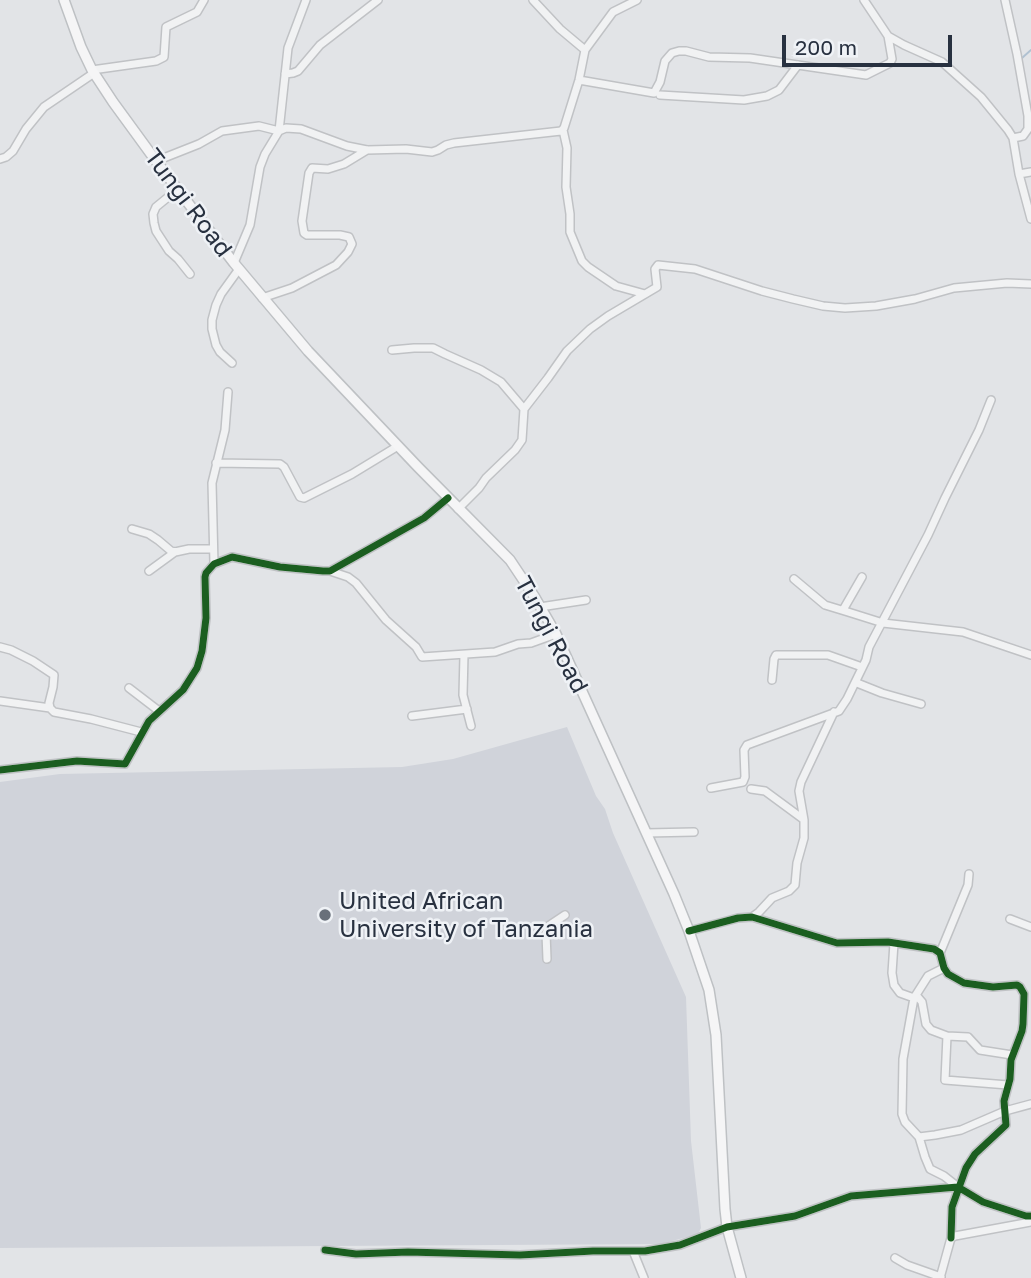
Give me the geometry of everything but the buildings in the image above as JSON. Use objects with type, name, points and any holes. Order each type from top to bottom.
[{"type":"main road","name":"Tungi Road","points":[[64,0],[81,47],[113,102],[236,266],[308,351],[510,560],[556,634],[689,931],[709,990],[716,1035],[727,1227],[741,1278]]},
{"type":"street","points":[[0,159],[12,151],[44,107],[93,71],[156,61],[164,57],[166,27],[197,12],[204,0]]},
{"type":"street","points":[[232,363],[219,352],[212,320],[216,305],[236,266],[250,225],[260,167],[279,131],[291,39],[306,0]]},
{"type":"street","points":[[285,74],[298,71],[320,45],[379,0]]},
{"type":"street","points":[[533,0],[585,50]]},
{"type":"street","points":[[638,0],[612,12],[585,50],[579,80],[563,130],[567,148],[566,187],[570,232],[582,261],[616,286],[646,294]]},
{"type":"street","points":[[579,80],[651,94],[656,91],[660,82],[665,61],[672,53],[679,51],[709,57],[750,58],[860,75],[869,74],[890,64],[892,59],[888,36],[864,0]]},
{"type":"street","points":[[1005,0],[1027,90],[1028,129],[1023,136],[1013,138]]},
{"type":"street","points":[[888,36],[942,62],[981,97],[1013,138],[1031,219]]},
{"type":"street","points":[[660,95],[744,100],[767,96],[779,90],[798,65]]},
{"type":"street","points":[[156,161],[199,144],[222,131],[259,126],[279,131],[286,128],[301,129],[347,146],[367,150],[406,149],[435,152],[454,143],[563,130]]},
{"type":"street","points":[[262,298],[292,288],[336,265],[348,252],[352,244],[348,237],[304,233],[302,221],[309,173],[312,168],[328,169],[344,164],[367,150]]},
{"type":"street","points":[[1019,174],[1031,172]]},
{"type":"street","points":[[178,189],[156,207],[153,214],[154,223],[169,251],[190,274]]},
{"type":"street","points":[[458,509],[522,440],[524,409],[567,351],[608,316],[657,287],[654,269],[658,265],[695,269],[762,291],[823,306],[845,308],[915,299],[954,288],[1007,283],[1031,284]]},
{"type":"street","points":[[391,350],[433,348],[501,382],[524,409]]},
{"type":"street","points":[[214,564],[212,483],[225,430],[228,392]]},
{"type":"street","points":[[711,788],[743,782],[744,750],[747,745],[839,711],[856,683],[869,647],[928,535],[991,400]]},
{"type":"street","points":[[216,463],[280,464],[300,497],[304,498],[352,474],[398,446]]},
{"type":"street","points":[[330,571],[424,518],[448,498]]},
{"type":"street","points":[[132,529],[149,534],[175,552]]},
{"type":"street","points":[[149,570],[175,552],[213,549]]},
{"type":"street","points":[[0,770],[77,761],[125,764],[149,721],[183,690],[201,660],[206,618],[206,573],[214,564],[232,557],[280,567],[330,571],[348,577],[386,620],[416,647],[422,657],[495,652],[556,634]]},
{"type":"street","points":[[843,610],[862,577]]},
{"type":"street","points":[[794,579],[825,605],[883,623],[963,632],[1031,655]]},
{"type":"street","points":[[540,607],[586,600]]},
{"type":"street","points":[[0,647],[33,661],[54,675],[50,708]]},
{"type":"street","points":[[464,655],[463,695],[471,726]]},
{"type":"street","points":[[772,680],[776,655],[828,655],[862,667]]},
{"type":"street","points":[[856,683],[921,704]]},
{"type":"street","points":[[130,688],[159,711]]},
{"type":"street","points":[[0,701],[50,708],[57,714],[91,719],[141,732]]},
{"type":"street","points":[[412,716],[467,709]]},
{"type":"street","points":[[752,917],[772,898],[795,886],[796,868],[804,838],[801,782],[834,712]]},
{"type":"street","points":[[751,789],[765,791],[804,820]]},
{"type":"street","points":[[646,833],[694,832]]},
{"type":"street","points":[[969,874],[968,885],[940,953],[944,968],[950,976],[967,985],[1017,985],[1024,994],[1024,1024],[1012,1055],[1004,1097],[1006,1122]]},
{"type":"street","points":[[547,959],[546,933],[550,925],[565,915]]},
{"type":"street","points":[[689,931],[752,917],[836,943],[894,943],[934,949],[940,953]]},
{"type":"street","points":[[1010,919],[1031,927]]},
{"type":"street","points":[[894,943],[894,985],[900,993],[915,997],[923,1004],[928,1027],[947,1036],[968,1037],[978,1049],[1012,1055]]},
{"type":"street","points":[[944,968],[928,976],[915,997],[903,1059],[902,1114],[905,1122],[919,1137],[932,1171],[982,1202],[1029,1218]]},
{"type":"street","points":[[947,1036],[945,1080],[1008,1085]]},
{"type":"street","points":[[919,1137],[964,1129],[1005,1111],[1031,1104]]},
{"type":"street","points":[[895,1258],[940,1277],[951,1238],[951,1207],[958,1187],[972,1158],[1004,1128],[1018,1107]]},
{"type":"street","points":[[325,1250],[356,1254],[408,1252],[520,1255],[645,1251],[680,1245],[727,1227],[795,1216],[851,1196],[958,1187]]},
{"type":"street","points":[[951,1238],[1029,1218]]},
{"type":"street","points":[[633,1251],[644,1278]]},
{"type":"shaded area","name":"United African University of Tanzania","points":[[567,727],[686,997],[691,1141],[701,1228],[698,1234],[661,1244],[0,1248],[0,782],[60,774],[402,767],[453,759]]},
{"type":"waterway","points":[[1022,64],[1022,58],[1031,50]]},
{"type":"cycle path","points":[[0,770],[77,761],[125,764],[149,721],[183,690],[197,668],[206,618],[205,577],[214,564],[232,557],[280,567],[330,571],[424,518],[448,498]]},
{"type":"cycle path","points":[[689,931],[752,917],[837,943],[888,942],[934,949],[940,953],[948,974],[964,983],[1020,987],[1024,994],[1023,1024],[1011,1060],[1010,1079],[1004,1101],[1006,1125],[975,1154],[966,1168],[952,1207],[951,1238]]},
{"type":"cycle path","points":[[325,1250],[356,1254],[408,1252],[520,1255],[645,1251],[680,1245],[727,1227],[795,1216],[851,1196],[958,1187],[983,1202],[1031,1216]]},
{"type":"place","name":"United African University of Tanzania","points":[[325,915]]}]
